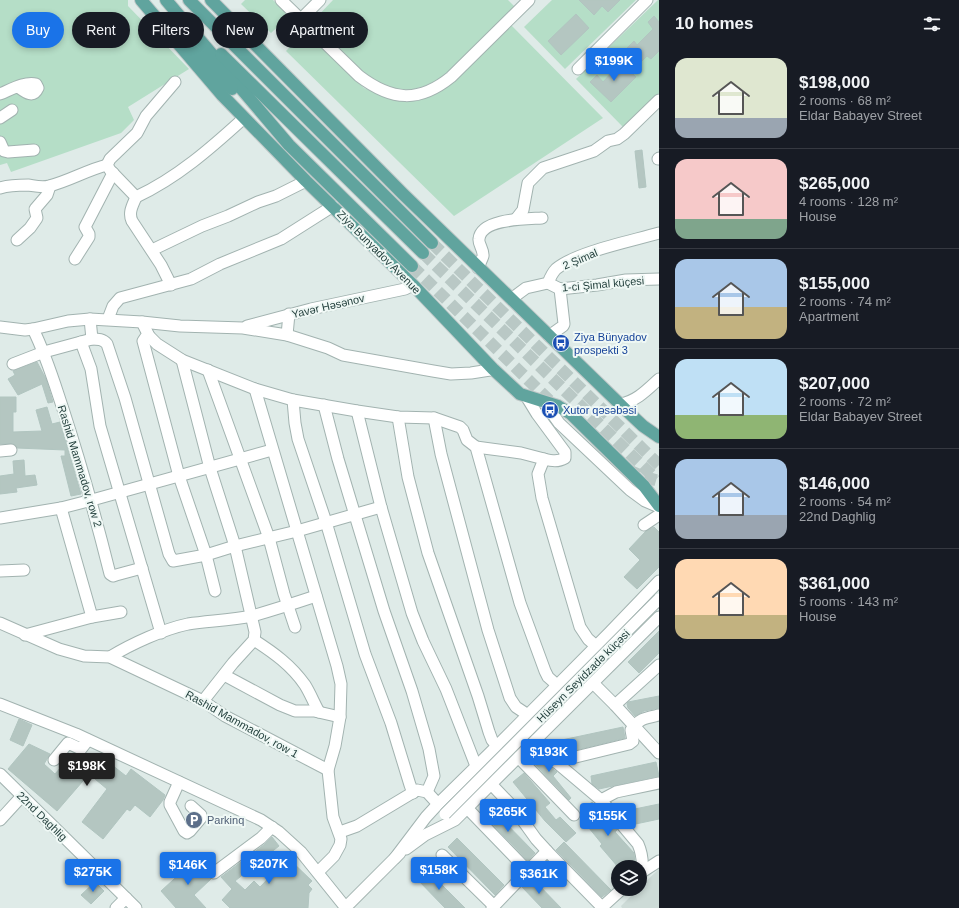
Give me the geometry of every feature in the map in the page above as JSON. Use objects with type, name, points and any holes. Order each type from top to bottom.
[{"type":"main road","name":"Ziya Bunyadov Avenue","points":[[142,0],[222,95],[306,181],[413,285],[493,369],[514,389],[526,396],[564,409],[571,414],[637,478],[648,490],[659,506]]},
{"type":"main road","points":[[142,0],[289,145]]},
{"type":"main road","name":"Ziya Bunyadov Avenue","points":[[166,0],[289,145],[412,266]]},
{"type":"main road","name":"Ziya Bunyadov Avenue","points":[[166,0],[423,253]]},
{"type":"main road","points":[[189,0],[432,243]]},
{"type":"main road","points":[[211,0],[478,268],[643,426],[658,435]]},
{"type":"street","points":[[281,0],[293,12]]},
{"type":"street","points":[[309,12],[320,0]]},
{"type":"street","points":[[330,48],[358,76],[369,84],[393,94],[404,96],[424,93],[441,84],[451,76],[529,0]]},
{"type":"street","points":[[578,68],[647,0]]},
{"type":"street","points":[[75,259],[89,237],[89,234],[85,228],[110,169],[110,159],[137,133],[146,116],[174,82]]},
{"type":"street","points":[[0,94],[18,87]]},
{"type":"street","points":[[516,219],[523,210],[528,183],[543,168],[594,151],[608,141],[617,139],[659,100]]},
{"type":"street","points":[[0,118],[12,110]]},
{"type":"street","points":[[171,285],[162,265],[130,216],[130,211],[136,196],[151,190],[181,171],[244,118]]},
{"type":"street","points":[[0,142],[4,151],[8,152],[34,150]]},
{"type":"street","points":[[0,188],[17,185],[42,187],[50,186],[72,179],[96,168],[110,169],[136,196]]},
{"type":"street","points":[[152,250],[202,226],[258,202],[276,196],[306,181]]},
{"type":"street","points":[[17,240],[30,228],[37,218],[35,209],[47,195],[50,186]]},
{"type":"street","points":[[108,319],[113,306],[120,298],[191,279],[220,264],[281,239],[333,206]]},
{"type":"street","points":[[478,268],[483,256],[479,240],[481,231],[492,224],[516,219],[542,218]]},
{"type":"street","name":"2 Şimal","points":[[548,283],[555,270],[588,253],[659,233]]},
{"type":"street","name":"1-ci Şimal küçesi","points":[[548,283],[560,289],[626,280],[659,279]]},
{"type":"street","points":[[511,299],[526,288],[548,283]]},
{"type":"street","name":"Yavər Həsənov","points":[[243,328],[289,314],[405,289],[413,285]]},
{"type":"street","points":[[549,336],[564,324],[560,289]]},
{"type":"street","points":[[288,335],[289,314]]},
{"type":"street","points":[[90,319],[92,339]]},
{"type":"street","points":[[0,327],[25,330],[68,321],[108,319],[180,326],[243,328],[288,335],[328,348],[343,355],[451,374],[471,374],[493,369]]},
{"type":"street","points":[[142,322],[149,336],[157,344],[182,360],[255,389],[293,400],[398,417],[434,418],[460,427],[463,430],[467,440],[476,447],[520,453],[554,462],[564,458],[566,452],[537,414],[526,396]]},
{"type":"street","name":"Rashid Mammadov, row 2","points":[[33,329],[44,352],[92,500],[110,574],[113,576],[142,568]]},
{"type":"street","points":[[149,336],[143,341],[179,476],[206,555],[215,591]]},
{"type":"street","points":[[13,364],[44,352],[92,339],[99,339],[107,344],[125,398],[171,559],[177,561],[206,555],[381,507]]},
{"type":"street","points":[[81,342],[91,369],[100,426],[161,633]]},
{"type":"street","points":[[182,360],[210,468],[235,546],[255,632],[254,640],[203,700]]},
{"type":"street","points":[[208,370],[269,538],[295,627]]},
{"type":"street","points":[[620,404],[626,404],[633,400],[645,392],[659,379]]},
{"type":"street","points":[[255,389],[341,684],[340,717],[335,746],[328,770],[333,817],[340,832],[341,839],[338,850],[318,872]]},
{"type":"street","points":[[293,400],[298,439],[326,522],[365,654],[391,723],[413,793]]},
{"type":"street","points":[[544,402],[559,424],[630,490],[645,501],[659,506]]},
{"type":"street","points":[[324,405],[338,459],[384,611],[412,691],[429,749],[434,776],[426,792]]},
{"type":"street","points":[[356,410],[381,507],[412,613],[423,641],[446,689],[476,766]]},
{"type":"street","points":[[398,417],[408,477],[428,553],[478,696],[489,732],[492,740],[497,746]]},
{"type":"street","points":[[434,418],[441,454],[488,630],[510,698],[516,707],[528,715]]},
{"type":"street","points":[[476,447],[520,603],[545,671],[548,677],[557,685]]},
{"type":"street","points":[[0,518],[61,508],[272,450]]},
{"type":"street","points":[[544,460],[538,474],[548,517],[580,627],[588,640],[596,646]]},
{"type":"street","points":[[61,508],[92,617]]},
{"type":"street","points":[[644,525],[659,515]]},
{"type":"street","points":[[0,571],[24,570]]},
{"type":"street","points":[[0,704],[88,740],[245,812],[272,827],[301,852],[346,908],[394,858],[438,804],[528,715],[659,581]]},
{"type":"street","points":[[110,657],[128,646],[188,624],[222,621],[251,616],[288,606],[316,596]]},
{"type":"street","name":"Hüseyn Seyidzadə küçəsi","points":[[394,858],[442,817],[659,599]]},
{"type":"street","points":[[25,635],[92,617],[120,612]]},
{"type":"street","points":[[394,858],[425,835],[451,823],[659,617]]},
{"type":"street","name":"Rashid Mammadov, row 1","points":[[0,623],[65,651],[84,656],[110,657],[203,700],[225,716],[328,770]]},
{"type":"street","points":[[609,633],[621,625],[627,626],[631,629],[634,634],[634,640],[627,649]]},
{"type":"street","points":[[254,640],[275,654],[290,667],[306,686],[318,712]]},
{"type":"street","points":[[615,705],[659,665]]},
{"type":"street","points":[[224,675],[285,707],[296,711],[318,712],[340,717]]},
{"type":"street","points":[[593,683],[659,753]]},
{"type":"street","points":[[555,762],[629,744],[633,741],[631,732],[634,726],[641,719],[659,715]]},
{"type":"street","points":[[54,760],[68,744],[82,749],[88,740]]},
{"type":"street","points":[[535,740],[555,762],[601,800],[638,844],[642,860]]},
{"type":"street","points":[[518,757],[574,815]]},
{"type":"street","name":"22nd Daghlig","points":[[0,774],[136,908]]},
{"type":"street","points":[[179,782],[170,805],[184,831],[187,833],[201,818],[201,815],[191,806]]},
{"type":"street","points":[[601,800],[616,792],[659,783]]},
{"type":"street","points":[[491,784],[513,807],[536,839],[602,908],[615,896]]},
{"type":"street","points":[[340,832],[357,826],[413,793],[421,790],[426,792],[438,804]]},
{"type":"street","points":[[0,820],[22,796]]},
{"type":"street","points":[[467,808],[528,871]]},
{"type":"street","points":[[214,873],[261,838],[272,827]]},
{"type":"street","points":[[442,855],[493,907],[547,851]]},
{"type":"street","points":[[647,869],[659,861]]},
{"type":"street","points":[[116,908],[126,898]]},
{"type":"shaded area","points":[[659,869],[659,908],[622,908],[621,906],[631,896],[647,896],[647,880]]},
{"type":"green space","points":[[0,0],[128,0],[128,6],[138,16],[138,48],[169,48],[189,69],[128,107],[134,120],[121,133],[11,172],[7,163],[0,165]]},
{"type":"green space","points":[[245,0],[273,0],[285,12],[276,12],[276,28],[271,33],[268,30],[268,12],[249,12],[241,4]]},
{"type":"green space","points":[[333,0],[508,0],[515,7],[440,79],[425,86],[411,90],[395,89],[380,83],[364,73],[339,48],[368,48],[368,12],[322,12]]},
{"type":"green space","points":[[552,0],[636,0],[565,69],[524,27]]},
{"type":"green space","points":[[658,0],[659,93],[623,127],[576,79]]},
{"type":"green space","points":[[510,24],[603,118],[454,216],[286,51],[289,48],[323,48],[364,88],[397,101],[417,101],[433,95],[448,86]]},
{"type":"building","points":[[579,0],[620,0],[608,12],[602,6],[594,15]]},
{"type":"building","points":[[576,14],[589,28],[561,55],[548,41]]},
{"type":"building","points":[[654,16],[659,22],[659,51],[651,59],[647,56],[640,63],[626,49],[634,41],[637,45],[653,29],[648,22]]},
{"type":"building","points":[[621,62],[636,77],[611,102],[590,82],[597,75],[603,82],[614,70],[613,69]]},
{"type":"building","points":[[642,150],[646,187],[639,188],[635,151]]},
{"type":"building","points":[[37,362],[46,379],[53,402],[48,403],[42,384],[18,395],[8,379],[15,375],[13,371]]},
{"type":"building","points":[[0,397],[16,397],[16,412],[13,412],[13,432],[42,431],[36,410],[47,407],[52,424],[60,422],[81,494],[71,496],[61,456],[65,456],[65,450],[17,448],[14,444],[0,444]]},
{"type":"building","points":[[24,460],[25,476],[35,475],[37,485],[16,488],[17,492],[0,494],[0,476],[14,474],[13,461]]},
{"type":"building","points":[[654,527],[659,532],[659,567],[637,589],[624,577],[640,560],[629,549],[646,531]]},
{"type":"building","points":[[659,631],[659,653],[639,673],[628,662]]},
{"type":"building","points":[[659,696],[659,708],[644,711],[635,716],[628,708],[628,702]]},
{"type":"building","points":[[19,719],[32,725],[23,746],[10,740]]},
{"type":"building","points":[[623,727],[625,738],[560,754],[557,741]]},
{"type":"building","points":[[29,744],[50,754],[44,764],[55,774],[73,753],[81,756],[84,755],[96,766],[103,758],[126,776],[131,769],[165,795],[150,817],[135,805],[130,811],[127,809],[103,839],[82,822],[107,789],[89,774],[57,811],[8,769]]},
{"type":"building","points":[[538,754],[557,772],[553,776],[571,798],[569,800],[531,760]]},
{"type":"building","points":[[656,762],[659,776],[599,789],[592,784],[591,776]]},
{"type":"building","points":[[524,773],[550,803],[545,807],[556,820],[560,817],[576,833],[566,842],[545,821],[513,782]]},
{"type":"building","points":[[592,802],[617,830],[615,832],[634,853],[635,860],[612,860],[600,846],[602,844],[580,817],[580,812]]},
{"type":"building","points":[[487,804],[535,853],[528,861],[480,811]]},
{"type":"building","points":[[659,804],[659,819],[631,825],[628,821],[625,811]]},
{"type":"building","points":[[272,837],[279,846],[235,881],[245,890],[254,881],[260,887],[288,858],[312,881],[308,885],[312,889],[309,893],[308,908],[230,908],[222,900],[232,889],[221,877]]},
{"type":"building","points":[[457,838],[504,885],[495,895],[448,847]]},
{"type":"building","points":[[564,842],[611,890],[602,897],[556,850]]},
{"type":"building","points":[[197,858],[208,870],[207,874],[211,879],[194,895],[206,908],[176,908],[161,891]]},
{"type":"building","points":[[426,869],[465,908],[445,908],[416,878]]},
{"type":"building","points":[[531,877],[561,908],[542,908],[522,887]]},
{"type":"building","points":[[95,882],[104,891],[91,904],[81,895]]},
{"type":"tunnel","points":[[432,243],[659,465]]},
{"type":"tunnel","points":[[423,253],[656,479]]},
{"type":"tunnel","points":[[412,266],[556,407]]},
{"type":"tunnel","points":[[628,470],[659,481]]},
{"type":"place","name":"Ziya Bünyadov prospekti 3","points":[[561,343]]},
{"type":"place","name":"Xutor qəsəbəsi","points":[[550,410]]},
{"type":"place","name":"Parkinq","points":[[194,820]]}]
